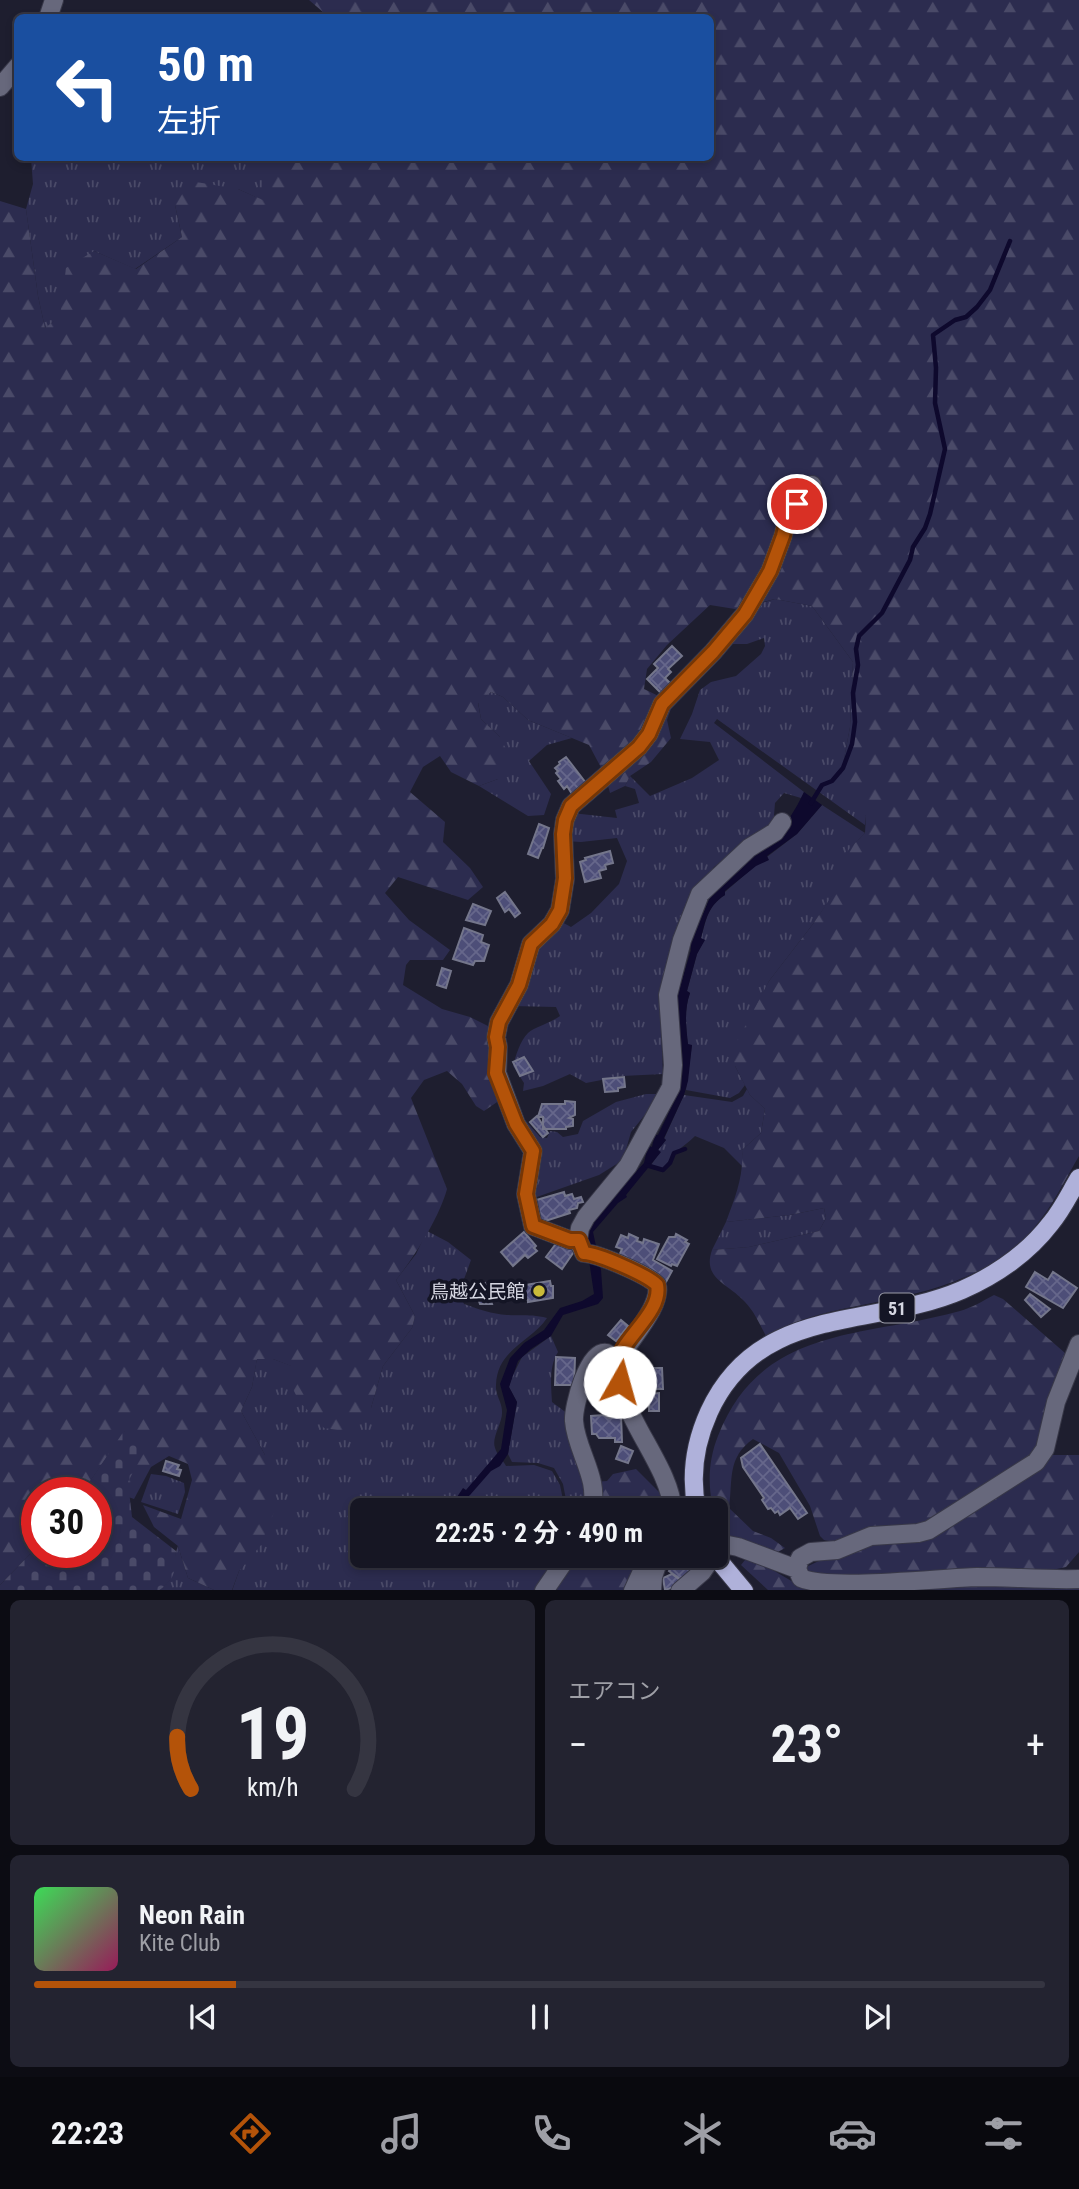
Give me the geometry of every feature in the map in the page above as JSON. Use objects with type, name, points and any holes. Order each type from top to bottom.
[{"type":"main road","name":"51","points":[[696,1498],[694,1468],[706,1418],[718,1394],[737,1370],[762,1349],[823,1322],[914,1305],[980,1281],[1012,1262],[1051,1223],[1079,1178]]},
{"type":"main road","points":[[725,1568],[743,1590]]},
{"type":"street","points":[[0,87],[14,71]]},
{"type":"street","points":[[617,1364],[622,1352],[653,1307],[659,1289],[656,1282],[570,1240],[533,1226],[526,1194],[533,1151],[516,1124],[496,1073],[497,1029],[519,985],[531,944],[552,924],[560,910],[565,878],[563,834],[571,806],[639,747],[649,734],[662,704],[713,652],[745,614],[773,564],[788,515],[811,485]]},
{"type":"street","points":[[588,1249],[580,1228],[628,1166],[649,1132],[671,1087],[673,1065],[668,995],[682,940],[700,894],[749,848],[775,832],[782,822]]},
{"type":"street","points":[[1079,1344],[1056,1402],[1045,1449],[1036,1461],[929,1530],[871,1536],[837,1550],[805,1554],[800,1558],[797,1569],[801,1578],[818,1585],[976,1577],[1079,1579]]},
{"type":"street","points":[[593,1498],[592,1484],[576,1435],[575,1410],[586,1374],[594,1359],[605,1353],[610,1354],[617,1364],[628,1408],[669,1488],[670,1498]]},
{"type":"street","points":[[728,1545],[797,1569]]},
{"type":"street","points":[[545,1590],[560,1568]]},
{"type":"street","points":[[634,1590],[644,1568]]},
{"type":"street","points":[[652,1590],[656,1568]]},
{"type":"street","points":[[681,1590],[705,1568]]},
{"type":"green space","points":[[309,0],[1079,0],[1079,1156],[1041,1220],[1017,1245],[980,1270],[939,1287],[818,1315],[766,1336],[748,1306],[714,1274],[710,1260],[712,1250],[749,1247],[819,1231],[826,1218],[824,1208],[790,1215],[726,1222],[740,1178],[742,1150],[761,1133],[765,1109],[750,1095],[735,1066],[732,1051],[769,981],[846,875],[846,855],[865,833],[866,816],[841,792],[841,775],[850,727],[853,662],[812,606],[775,599],[735,609],[710,605],[667,645],[647,669],[644,689],[673,703],[667,720],[671,738],[651,762],[630,776],[625,786],[610,793],[605,775],[589,745],[528,720],[503,697],[491,692],[478,703],[481,719],[500,737],[508,753],[498,779],[479,786],[451,772],[440,756],[423,767],[410,792],[445,822],[443,842],[470,868],[483,887],[468,900],[398,877],[385,893],[409,920],[450,950],[443,960],[410,960],[406,965],[403,985],[442,1009],[470,1017],[492,1028],[500,1100],[484,1111],[476,1106],[462,1084],[447,1071],[424,1080],[411,1098],[447,1189],[426,1236],[396,1280],[415,1316],[412,1328],[383,1366],[371,1408],[344,1431],[324,1428],[299,1401],[291,1385],[291,1366],[273,1359],[257,1359],[252,1387],[241,1411],[265,1455],[274,1512],[261,1545],[239,1571],[232,1590],[214,1590],[188,1578],[178,1546],[154,1527],[143,1505],[181,1519],[192,1480],[188,1464],[169,1456],[151,1467],[134,1499],[120,1494],[125,1431],[93,1477],[21,1477],[21,1563],[0,1585],[0,201],[26,209],[45,328],[60,316],[66,268],[94,251],[136,269],[182,237],[175,205],[190,181],[238,189],[263,200],[262,177],[272,161],[714,161],[714,14],[325,14]]},
{"type":"green space","points":[[31,161],[273,161],[264,201],[238,189],[175,205],[182,237],[135,269],[94,251],[60,317],[45,328],[26,209],[33,184]]},
{"type":"green space","points":[[775,599],[812,606],[853,662],[850,727],[841,775],[866,816],[865,825],[717,719],[714,723],[804,792],[801,798],[784,793],[775,803],[774,815],[777,821],[714,867],[697,892],[664,992],[661,1030],[663,1074],[622,1076],[586,1083],[570,1074],[543,1086],[523,1091],[524,1083],[513,1066],[521,1044],[530,1031],[560,1016],[556,1007],[512,1006],[531,953],[558,920],[571,927],[591,913],[619,884],[627,861],[617,838],[566,841],[572,813],[617,818],[615,810],[639,803],[635,789],[625,786],[630,776],[650,796],[692,778],[719,760],[710,742],[680,739],[700,690],[711,682],[736,676],[761,654],[765,646],[764,638],[747,644],[724,644],[755,605]]},
{"type":"green space","points":[[491,692],[503,697],[528,720],[572,738],[547,745],[529,761],[551,794],[544,815],[528,816],[479,786],[498,779],[500,737],[481,719],[478,702]]},
{"type":"green space","points":[[822,805],[865,833],[847,855],[847,875],[769,981],[753,1014],[735,1066],[745,1085],[739,1093],[730,1098],[686,1090],[692,1045],[688,1045],[686,1012],[690,993],[687,991],[697,954],[704,940],[701,939],[708,914],[725,892],[797,834]]},
{"type":"green space","points":[[747,1089],[765,1109],[761,1133],[742,1150],[744,1168],[724,1148],[695,1136],[674,1154],[661,1170],[651,1165],[666,1140],[664,1139],[684,1095],[732,1102],[743,1096]]},
{"type":"green space","points":[[646,1094],[658,1094],[631,1132],[623,1160],[599,1175],[531,1199],[523,1118],[540,1137],[547,1138],[550,1131],[563,1137],[578,1134],[583,1121],[616,1102]]},
{"type":"green space","points":[[824,1208],[826,1218],[819,1231],[749,1247],[712,1250],[726,1222],[790,1215]]},
{"type":"green space","points":[[427,1231],[448,1242],[471,1260],[463,1282],[456,1288],[464,1304],[496,1314],[547,1318],[508,1354],[502,1363],[496,1389],[502,1416],[494,1444],[506,1466],[534,1465],[552,1471],[560,1485],[563,1498],[350,1498],[350,1568],[552,1568],[536,1590],[232,1590],[239,1571],[249,1558],[265,1455],[241,1411],[252,1387],[257,1358],[273,1359],[292,1366],[291,1385],[371,1408],[383,1366],[412,1328],[415,1316],[396,1280],[416,1254]]},
{"type":"green space","points":[[994,1295],[1003,1299],[1065,1353],[1048,1402],[1038,1448],[1030,1458],[922,1526],[882,1526],[835,1542],[824,1540],[820,1536],[810,1506],[779,1453],[753,1439],[735,1461],[729,1508],[753,1531],[771,1538],[785,1548],[776,1553],[728,1535],[728,1498],[711,1498],[711,1461],[718,1436],[737,1400],[760,1373],[788,1355],[819,1342],[924,1320],[973,1306]]},
{"type":"green space","points":[[551,1336],[558,1352],[552,1369],[552,1402],[568,1414],[588,1487],[588,1498],[566,1498],[563,1484],[554,1468],[538,1463],[512,1462],[508,1454],[517,1402],[509,1387],[522,1357]]},
{"type":"green space","points":[[124,1431],[147,1444],[128,1482],[132,1517],[176,1551],[175,1569],[168,1582],[159,1590],[0,1590],[0,1585],[21,1563],[21,1568],[112,1568],[112,1477],[93,1477]]},
{"type":"green space","points":[[1052,1455],[1079,1455],[1079,1552],[1066,1567],[1033,1574],[815,1578],[804,1568],[878,1541],[909,1542]]},
{"type":"green space","points":[[636,1469],[662,1498],[595,1498],[595,1482],[607,1481],[613,1474]]},
{"type":"green space","points":[[151,1474],[184,1483],[185,1492],[178,1514],[141,1502]]},
{"type":"green space","points":[[178,1546],[188,1578],[214,1590],[159,1590],[172,1576]]},
{"type":"green space","points":[[745,1560],[755,1562],[813,1590],[768,1590],[741,1565]]},
{"type":"green space","points":[[565,1568],[640,1568],[630,1590],[550,1590]]},
{"type":"green space","points":[[992,1584],[1033,1588],[1079,1586],[1079,1590],[901,1590]]},
{"type":"shaded area","points":[[804,792],[822,805],[797,834],[767,856],[769,860],[756,866],[725,891],[725,895],[711,908],[706,919],[701,938],[705,940],[697,954],[687,991],[690,993],[686,1012],[688,1044],[692,1045],[684,1095],[664,1138],[666,1140],[658,1150],[661,1152],[627,1197],[618,1203],[593,1232],[601,1270],[603,1298],[598,1304],[563,1315],[551,1336],[518,1361],[509,1387],[517,1402],[508,1454],[500,1466],[491,1471],[466,1498],[456,1498],[501,1449],[507,1410],[500,1384],[510,1358],[524,1343],[544,1330],[560,1308],[594,1294],[585,1233],[617,1188],[620,1189],[644,1163],[648,1146],[652,1147],[655,1134],[658,1135],[680,1081],[677,1047],[681,1045],[675,990],[679,990],[691,950],[689,936],[693,936],[716,884],[719,886],[751,858],[758,848],[761,851],[786,824]]},
{"type":"building","points":[[672,646],[682,656],[668,669],[671,672],[665,678],[671,684],[661,693],[647,679],[658,668],[654,664]]},
{"type":"building","points":[[566,757],[586,783],[572,794],[567,786],[564,789],[558,781],[561,779],[555,768]]},
{"type":"building","points":[[539,824],[549,828],[538,858],[528,854]]},
{"type":"building","points":[[610,851],[613,863],[605,865],[606,869],[599,871],[601,878],[585,882],[580,862]]},
{"type":"building","points":[[505,892],[520,913],[515,917],[509,909],[505,912],[497,898]]},
{"type":"building","points":[[473,904],[491,911],[485,925],[466,920]]},
{"type":"building","points":[[464,928],[483,935],[481,942],[489,945],[484,961],[475,961],[473,965],[453,959]]},
{"type":"building","points":[[442,968],[451,971],[446,988],[437,985]]},
{"type":"building","points":[[524,1057],[533,1071],[520,1076],[513,1062]]},
{"type":"building","points":[[624,1077],[625,1087],[618,1088],[618,1091],[605,1092],[603,1079]]},
{"type":"building","points":[[565,1101],[575,1102],[575,1115],[569,1118],[573,1119],[573,1126],[566,1129],[543,1129],[543,1117],[538,1117],[542,1104],[565,1104]]},
{"type":"building","points":[[537,1116],[548,1133],[543,1137],[530,1122]]},
{"type":"building","points":[[564,1192],[565,1196],[572,1194],[574,1199],[581,1197],[583,1202],[578,1203],[577,1208],[569,1210],[570,1213],[539,1223],[533,1201]]},
{"type":"building","points":[[524,1232],[537,1251],[528,1258],[525,1255],[513,1266],[501,1252]]},
{"type":"building","points":[[629,1234],[643,1243],[644,1239],[659,1244],[653,1260],[672,1271],[666,1282],[619,1256],[622,1249],[616,1247],[621,1235],[628,1238]]},
{"type":"building","points":[[676,1234],[689,1244],[677,1266],[671,1266],[657,1259],[669,1237],[675,1237]]},
{"type":"building","points":[[558,1241],[575,1250],[562,1269],[546,1257]]},
{"type":"building","points":[[1035,1272],[1048,1280],[1053,1272],[1077,1288],[1063,1308],[1026,1287]]},
{"type":"building","name":"鳥越公民館","points":[[550,1281],[553,1298],[528,1302],[525,1300],[525,1285]]},
{"type":"building","points":[[485,1283],[492,1304],[480,1304],[474,1287]]},
{"type":"building","points":[[1030,1294],[1050,1309],[1041,1317],[1025,1300]]},
{"type":"building","points":[[621,1320],[628,1326],[616,1341],[608,1335]]},
{"type":"building","points":[[556,1357],[575,1358],[574,1385],[555,1385]]},
{"type":"building","points":[[632,1368],[662,1368],[663,1389],[632,1389]]},
{"type":"building","points":[[613,1373],[619,1416],[609,1418],[607,1407],[602,1407],[599,1382],[602,1382],[601,1374]]},
{"type":"building","points":[[659,1393],[659,1411],[649,1411],[649,1394]]},
{"type":"building","points":[[604,1415],[609,1418],[621,1415],[622,1442],[592,1434],[591,1416]]},
{"type":"building","points":[[760,1444],[807,1513],[798,1519],[790,1508],[780,1515],[778,1511],[775,1513],[771,1508],[768,1509],[762,1500],[764,1498],[743,1467],[741,1458]]},
{"type":"building","points":[[621,1446],[633,1451],[628,1463],[616,1459]]},
{"type":"building","points":[[166,1461],[179,1465],[179,1476],[163,1471]]},
{"type":"building","points":[[671,1568],[692,1568],[683,1581],[669,1571]]},
{"type":"building","points":[[672,1574],[680,1580],[674,1587],[665,1590],[663,1578]]},
{"type":"waterway","points":[[811,803],[822,785],[832,781],[843,768],[852,744],[855,722],[853,693],[859,636],[882,613],[930,514],[945,449],[935,403],[933,335],[955,320],[966,317],[977,307],[990,290],[1010,241]]},
{"type":"waterway","points":[[646,1165],[663,1170],[674,1153],[685,1149]]},
{"type":"place","name":"鳥越公民館","points":[[539,1291]]},
{"type":"route","points":[[620,1382],[617,1364],[622,1352],[653,1307],[659,1289],[656,1282],[598,1255],[584,1253],[579,1240],[570,1240],[533,1226],[526,1194],[533,1151],[512,1117],[508,1098],[496,1073],[497,1029],[519,985],[531,944],[552,924],[560,910],[565,878],[563,834],[571,806],[639,747],[649,734],[662,704],[713,652],[745,614],[770,571],[788,515],[797,504]]}]
